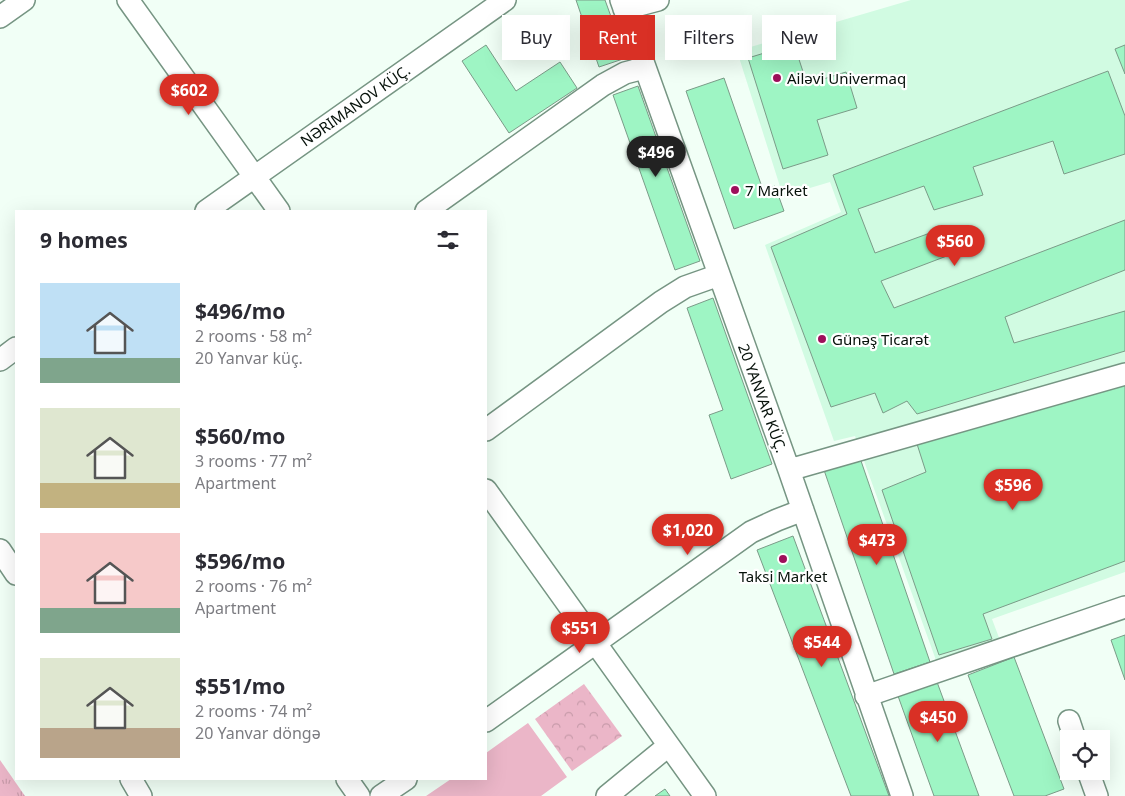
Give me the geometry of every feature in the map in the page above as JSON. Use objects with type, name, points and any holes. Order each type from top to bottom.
[{"type":"street","points":[[0,17],[24,0]]},
{"type":"street","points":[[128,0],[278,210]]},
{"type":"street","name":"NƏRIMANOV KÜÇ.","points":[[207,210],[505,0]]},
{"type":"street","points":[[622,5],[658,0]]},
{"type":"street","name":"20 YANVAR KÜÇ.","points":[[622,5],[789,470],[902,796]]},
{"type":"street","points":[[427,210],[603,85],[625,73],[644,68]]},
{"type":"street","points":[[487,429],[661,302],[685,287],[718,275]]},
{"type":"street","points":[[0,360],[15,349]]},
{"type":"street","points":[[789,470],[1125,374]]},
{"type":"street","points":[[487,491],[705,796]]},
{"type":"street","points":[[487,720],[752,532],[802,510]]},
{"type":"street","points":[[0,550],[15,572]]},
{"type":"street","points":[[866,696],[1125,607]]},
{"type":"street","points":[[607,796],[668,746]]},
{"type":"street","points":[[132,780],[141,796]]},
{"type":"street","points":[[348,780],[359,796]]},
{"type":"street","points":[[381,796],[405,780]]},
{"type":"street","points":[[1091,780],[1097,796]]},
{"type":"shaded area","points":[[911,0],[1125,0],[1125,572],[992,619],[1001,643],[937,663],[855,436],[834,441],[765,245],[841,212],[830,182],[783,196],[740,60],[752,60],[752,47],[762,44],[762,60],[836,60],[836,22]]},
{"type":"green space","points":[[584,684],[622,736],[572,771],[535,719]]},
{"type":"green space","points":[[528,723],[567,777],[541,796],[426,796],[450,780],[487,780],[487,752]]},
{"type":"green space","points":[[0,760],[25,796],[0,796]]},
{"type":"building","points":[[576,0],[605,0],[610,15],[581,15]]},
{"type":"building","points":[[486,45],[516,91],[560,62],[577,88],[509,133],[462,61]]},
{"type":"building","points":[[1125,45],[1125,74],[1115,49]]},
{"type":"building","points":[[762,54],[762,60],[799,60],[807,84],[846,72],[857,108],[817,120],[828,155],[783,169],[749,60],[752,60],[752,57]]},
{"type":"building","points":[[597,60],[620,60],[599,67]]},
{"type":"building","points":[[1108,71],[1125,116],[1125,154],[1064,174],[1053,141],[973,167],[983,195],[934,210],[924,186],[858,209],[875,253],[941,229],[952,254],[881,281],[894,308],[1125,220],[1125,270],[1005,317],[1014,343],[1125,311],[1125,351],[917,414],[907,401],[883,413],[875,393],[831,407],[771,247],[847,214],[833,175]]},
{"type":"building","points":[[724,78],[763,190],[775,186],[784,211],[734,229],[686,91]]},
{"type":"building","points":[[638,86],[700,261],[675,270],[613,95]]},
{"type":"building","points":[[713,298],[772,464],[731,479],[709,415],[723,410],[687,308]]},
{"type":"building","points":[[1125,382],[1125,561],[983,614],[992,639],[939,655],[882,490],[926,472],[917,444]]},
{"type":"building","points":[[860,458],[930,662],[894,674],[824,470]]},
{"type":"building","points":[[793,536],[889,796],[851,796],[757,550]]},
{"type":"building","points":[[1125,635],[1125,680],[1111,640]]},
{"type":"building","points":[[1014,657],[1064,789],[1045,796],[1014,796],[968,675]]},
{"type":"building","points":[[937,682],[979,796],[934,796],[898,696]]},
{"type":"building","points":[[665,789],[670,796],[655,796]]},
{"type":"place","name":"Ailəvi Univermaq","points":[[777,78]]},
{"type":"place","name":"7 Market","points":[[735,190]]},
{"type":"place","name":"Günəş Ticarət","points":[[822,339]]},
{"type":"place","name":"Taksi Market","points":[[783,559]]}]
